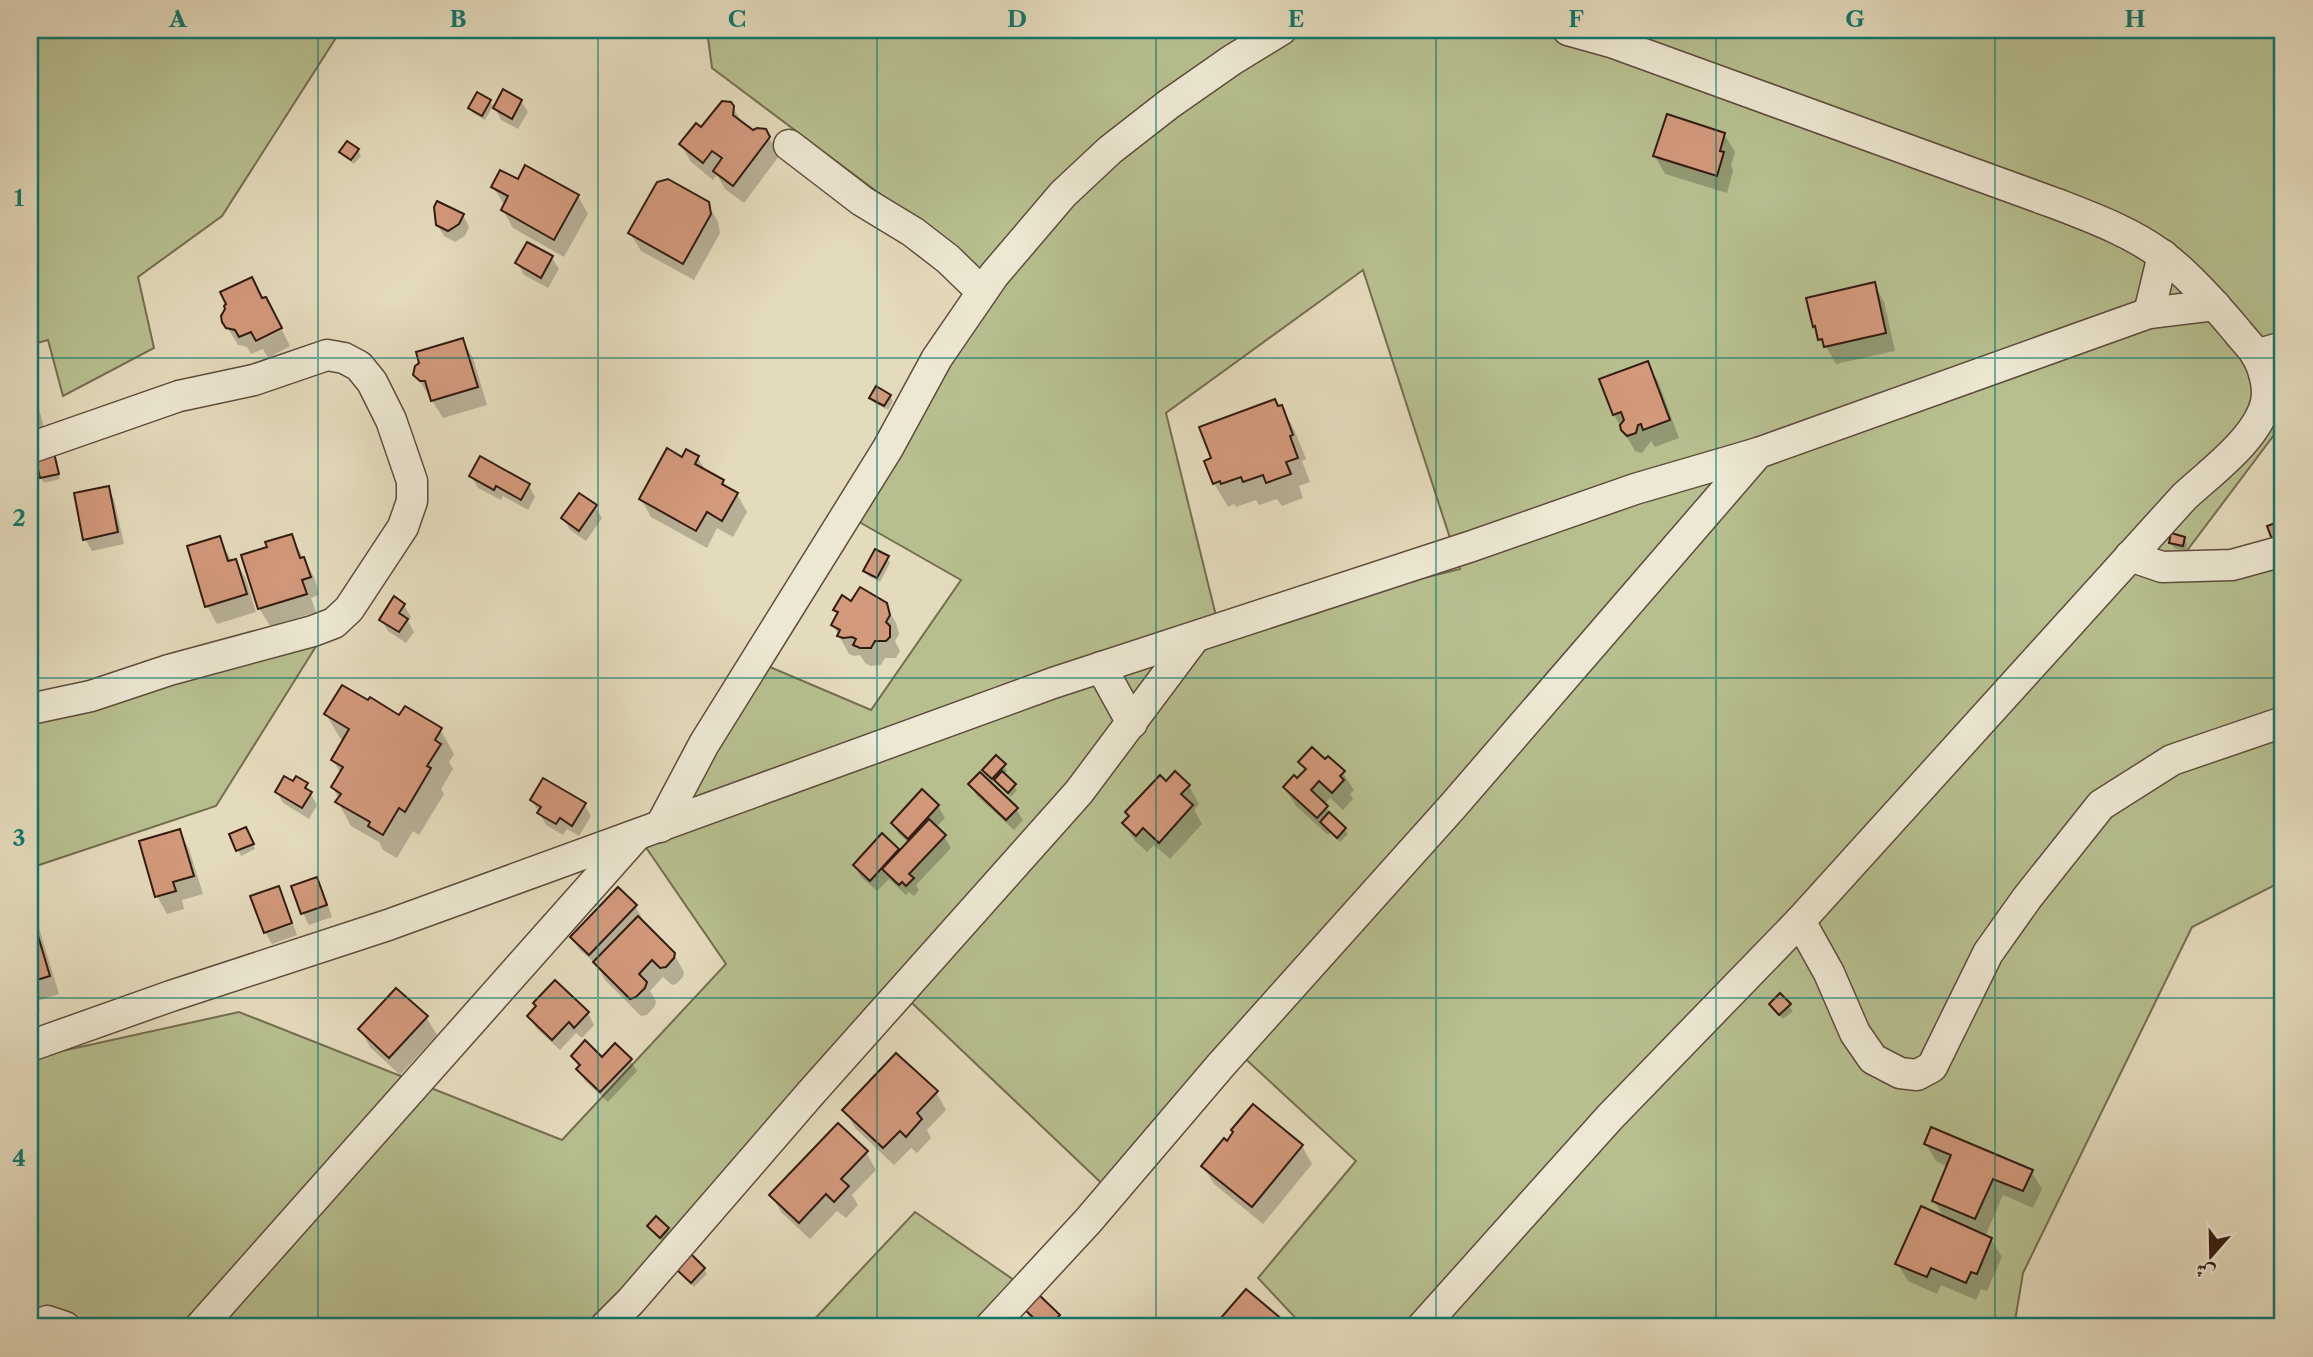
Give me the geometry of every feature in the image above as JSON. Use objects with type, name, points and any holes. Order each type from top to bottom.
[{"type":"street","points":[[200,1327],[648,831],[691,768],[752,664],[888,447],[937,359],[982,292],[1026,235],[1063,194],[1111,150],[1169,104],[1232,60],[1282,30]]},
{"type":"street","points":[[1422,1327],[1610,1117],[1800,921],[2130,556],[2184,498],[2242,442],[2258,424],[2266,401],[2270,351],[2215,305],[2163,255],[2102,221],[1611,42],[1568,30]]},
{"type":"street","points":[[789,145],[862,201],[913,232],[982,292]]},
{"type":"street","points":[[2149,313],[2163,255]]},
{"type":"street","points":[[30,1046],[171,996],[388,925],[1101,667],[1634,489],[1758,453],[2149,313],[2215,305]]},
{"type":"street","points":[[30,448],[178,396],[254,380],[327,355],[344,358],[359,366],[372,383],[391,420],[412,481],[412,501],[404,527],[355,599],[334,623],[169,670],[91,696],[30,709]]},
{"type":"street","points":[[990,1327],[1088,1221],[1221,1065],[1453,806],[1758,453]]},
{"type":"street","points":[[2130,556],[2162,567],[2232,565],[2283,551]]},
{"type":"street","points":[[605,1327],[631,1301],[837,1063],[1079,792],[1195,637]]},
{"type":"street","points":[[1101,667],[1132,723]]},
{"type":"street","points":[[1800,921],[1829,972],[1855,1033],[1873,1059],[1900,1073],[1917,1075],[1932,1067],[1988,953],[2027,898],[2101,806],[2172,760],[2283,722]]},
{"type":"green space","points":[[30,30],[341,30],[222,216],[138,277],[154,348],[63,396],[48,340],[30,345]]},
{"type":"green space","points":[[707,30],[2283,30],[2283,423],[2183,556],[2283,553],[2283,881],[2192,927],[2023,1273],[2014,1327],[1304,1327],[1258,1278],[1356,1161],[1238,1052],[1114,1195],[912,1003],[598,1327],[78,1327],[30,1306],[30,1058],[239,1012],[562,1140],[726,964],[645,846],[763,664],[871,710],[961,580],[847,515],[992,278],[712,68]],"holes":[[[1363,270],[1460,569],[1219,628],[1166,413]]]},
{"type":"green space","points":[[320,640],[216,806],[30,868],[30,713]]},
{"type":"green space","points":[[915,1212],[1030,1291],[998,1327],[807,1327]]},
{"type":"building","points":[[503,89],[522,100],[512,119],[493,108]]},
{"type":"building","points":[[477,92],[491,100],[482,116],[468,108]]},
{"type":"building","points":[[722,101],[731,102],[734,106],[733,115],[753,130],[766,129],[770,137],[733,186],[713,171],[722,158],[712,151],[703,163],[679,144],[696,123],[701,127]]},
{"type":"building","points":[[1667,114],[1725,133],[1720,151],[1724,152],[1717,176],[1653,156]]},
{"type":"building","points":[[347,141],[359,149],[351,160],[339,152]]},
{"type":"building","points":[[525,165],[579,195],[554,240],[501,210],[508,196],[491,187],[500,170],[518,179]]},
{"type":"building","points":[[668,179],[709,202],[711,214],[683,264],[628,233],[657,182]]},
{"type":"building","points":[[437,201],[464,214],[459,224],[448,231],[436,225],[434,207]]},
{"type":"building","points":[[527,242],[553,256],[541,278],[515,263]]},
{"type":"building","points":[[252,277],[282,328],[256,341],[251,332],[239,337],[235,330],[226,328],[221,316],[226,304],[220,292]]},
{"type":"building","points":[[1875,282],[1886,333],[1824,347],[1822,339],[1818,340],[1815,326],[1813,327],[1806,298]]},
{"type":"building","points":[[463,338],[478,387],[431,401],[425,381],[420,381],[413,375],[415,366],[419,363],[416,352]]},
{"type":"building","points":[[1648,361],[1670,420],[1643,430],[1641,424],[1638,425],[1636,433],[1627,436],[1621,430],[1620,425],[1624,420],[1621,412],[1613,415],[1599,379]]},
{"type":"building","points":[[876,386],[891,395],[884,406],[869,398]]},
{"type":"building","points":[[30,389],[37,417],[30,419]]},
{"type":"building","points":[[1275,399],[1278,406],[1282,405],[1298,458],[1286,462],[1291,474],[1266,483],[1263,475],[1243,482],[1241,477],[1213,484],[1204,461],[1211,458],[1199,427]]},
{"type":"building","points":[[667,448],[682,457],[686,449],[699,456],[695,464],[724,480],[722,484],[738,493],[722,521],[707,512],[696,531],[639,499]]},
{"type":"building","points":[[54,453],[59,474],[40,478],[35,457]]},
{"type":"building","points":[[480,456],[530,484],[521,500],[496,486],[494,490],[469,476]]},
{"type":"building","points":[[109,486],[118,532],[83,540],[74,493]]},
{"type":"building","points":[[579,493],[597,505],[579,531],[561,518]]},
{"type":"building","points":[[2283,520],[2283,538],[2273,542],[2267,526]]},
{"type":"building","points":[[2171,533],[2185,537],[2183,546],[2169,543]]},
{"type":"building","points":[[292,534],[300,558],[304,557],[311,577],[302,580],[307,594],[258,609],[241,555],[267,547],[265,542]]},
{"type":"building","points":[[220,536],[228,561],[236,559],[247,594],[205,607],[187,546]]},
{"type":"building","points":[[875,549],[889,556],[877,578],[863,571]]},
{"type":"building","points":[[860,587],[887,603],[890,615],[886,622],[890,626],[890,637],[886,641],[875,641],[871,648],[853,645],[856,639],[852,637],[837,636],[840,630],[831,625],[838,612],[833,610],[842,595],[851,601]]},
{"type":"building","points":[[394,596],[405,604],[399,613],[408,619],[399,632],[379,620]]},
{"type":"building","points":[[342,685],[368,700],[370,697],[399,715],[405,706],[442,728],[435,740],[441,744],[427,766],[431,768],[405,812],[399,808],[383,835],[368,826],[370,822],[335,802],[341,794],[331,787],[343,767],[331,760],[349,729],[324,714]]},
{"type":"building","points":[[1312,747],[1325,759],[1328,756],[1345,771],[1340,776],[1344,780],[1332,793],[1319,781],[1311,790],[1328,806],[1317,818],[1283,787],[1294,775],[1297,778],[1306,769],[1298,762]]},
{"type":"building","points":[[996,755],[1006,764],[992,779],[982,770]]},
{"type":"building","points":[[1002,771],[1016,784],[1008,793],[994,780]]},
{"type":"building","points":[[1175,771],[1190,785],[1181,794],[1193,805],[1159,843],[1143,828],[1136,836],[1122,823],[1129,816],[1125,812],[1160,775],[1166,781]]},
{"type":"building","points":[[980,772],[1018,808],[1006,820],[968,784]]},
{"type":"building","points":[[284,776],[293,781],[296,776],[308,783],[305,788],[312,792],[302,808],[275,792]]},
{"type":"building","points":[[543,778],[586,803],[572,826],[560,818],[556,824],[537,813],[541,807],[530,800]]},
{"type":"building","points":[[922,789],[939,805],[908,839],[891,823]]},
{"type":"building","points":[[1329,812],[1346,828],[1337,838],[1320,822]]},
{"type":"building","points":[[929,819],[946,835],[909,874],[914,878],[906,886],[902,882],[899,885],[882,869]]},
{"type":"building","points":[[246,827],[254,844],[236,851],[229,834]]},
{"type":"building","points":[[180,829],[194,876],[173,882],[176,891],[155,897],[139,841]]},
{"type":"building","points":[[882,833],[899,849],[870,881],[853,865]]},
{"type":"building","points":[[317,877],[327,905],[301,914],[291,886]]},
{"type":"building","points":[[279,886],[292,923],[264,933],[250,896]]},
{"type":"building","points":[[618,887],[637,905],[589,955],[570,937]]},
{"type":"building","points":[[30,909],[50,976],[30,982]]},
{"type":"building","points":[[638,916],[675,953],[666,967],[660,968],[652,960],[639,974],[647,982],[645,988],[630,999],[593,962]]},
{"type":"building","points":[[555,980],[589,1012],[574,1028],[569,1022],[552,1040],[527,1016],[536,1006],[533,1003]]},
{"type":"building","points":[[396,988],[428,1016],[389,1058],[358,1029]]},
{"type":"building","points":[[1780,993],[1791,1004],[1779,1015],[1769,1004]]},
{"type":"building","points":[[585,1040],[602,1057],[615,1043],[632,1059],[600,1092],[576,1069],[580,1065],[571,1056]]},
{"type":"building","points":[[896,1053],[938,1091],[917,1113],[922,1119],[906,1137],[900,1131],[883,1148],[842,1110]]},
{"type":"building","points":[[1253,1104],[1303,1145],[1252,1207],[1201,1166],[1224,1138],[1227,1141],[1233,1132],[1231,1130]]},
{"type":"building","points":[[838,1123],[868,1151],[841,1179],[849,1186],[834,1202],[826,1194],[799,1223],[769,1195]]},
{"type":"building","points":[[1931,1127],[2033,1170],[2023,1191],[1993,1179],[1975,1219],[1932,1201],[1951,1155],[1924,1144]]},
{"type":"building","points":[[1921,1206],[1992,1238],[1977,1274],[1971,1272],[1966,1283],[1931,1268],[1927,1277],[1895,1264]]},
{"type":"building","points":[[656,1216],[669,1228],[660,1238],[647,1226]]},
{"type":"building","points":[[691,1254],[705,1268],[691,1283],[677,1270]]},
{"type":"building","points":[[1246,1289],[1290,1326],[1290,1327],[1213,1327]]},
{"type":"building","points":[[1036,1292],[1060,1315],[1049,1327],[1043,1327],[1022,1307]]}]
